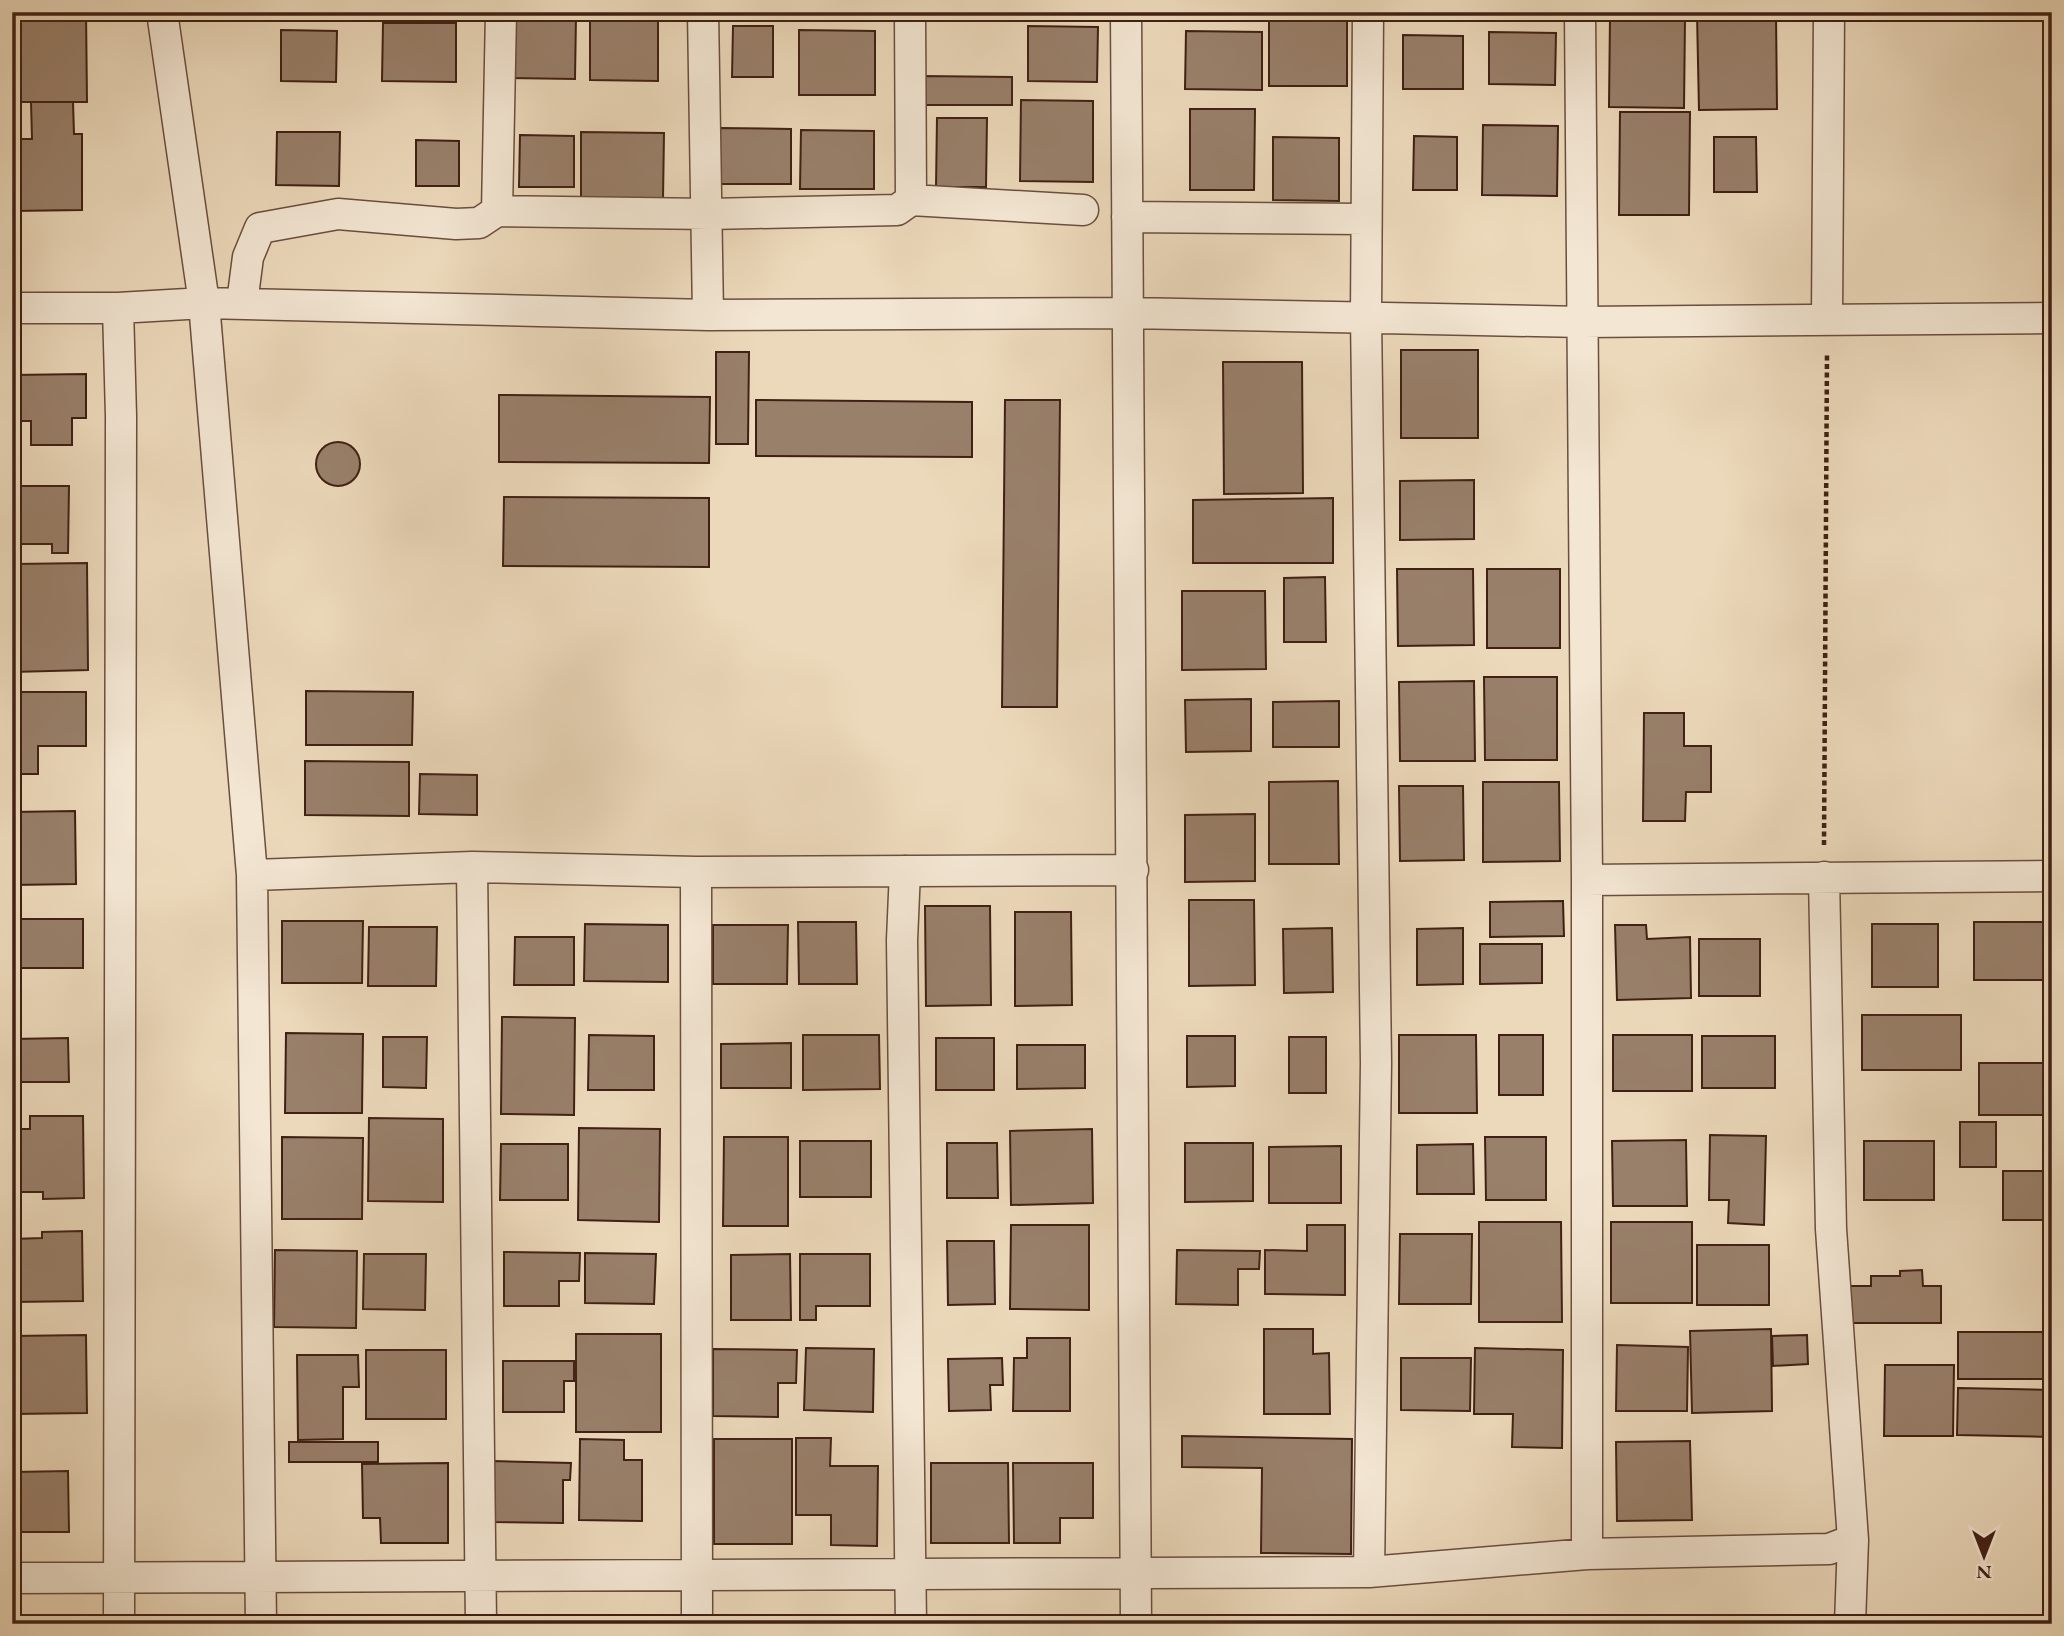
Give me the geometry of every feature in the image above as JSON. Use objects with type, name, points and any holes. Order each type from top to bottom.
[{"type":"street","points":[[163,12],[204,303],[252,875],[261,1624]]},
{"type":"street","points":[[497,211],[501,12]]},
{"type":"street","points":[[703,12],[709,214],[708,315]]},
{"type":"street","points":[[910,12],[911,200]]},
{"type":"street","points":[[1126,12],[1136,1624]]},
{"type":"street","points":[[1368,12],[1366,316],[1376,1063],[1369,1572]]},
{"type":"street","points":[[1580,12],[1587,880],[1587,1554]]},
{"type":"street","points":[[1827,319],[1829,12]]},
{"type":"street","points":[[242,303],[248,257],[260,228],[338,214],[456,224],[479,223],[497,211],[709,214],[883,211],[897,210],[911,200],[1083,210]]},
{"type":"street","points":[[1127,216],[1366,219]]},
{"type":"street","points":[[12,308],[118,308],[242,303],[708,315],[1128,313],[1583,322],[2052,318]]},
{"type":"street","points":[[118,308],[121,458],[119,1624]]},
{"type":"street","points":[[252,875],[472,867],[696,872],[1133,870]]},
{"type":"street","points":[[472,867],[481,1624]]},
{"type":"street","points":[[905,871],[902,940],[911,1624]]},
{"type":"street","points":[[696,872],[697,1624]]},
{"type":"street","points":[[1587,880],[2052,876]]},
{"type":"street","points":[[1824,877],[1831,1229],[1853,1540],[1850,1624]]},
{"type":"street","points":[[12,1578],[1369,1572],[1587,1554],[1829,1549],[1853,1540]]},
{"type":"path","points":[[1824,877],[1827,319]]},
{"type":"building","points":[[12,12],[86,12],[87,102],[12,102]]},
{"type":"building","points":[[590,12],[658,12],[658,81],[590,80]]},
{"type":"building","points":[[1269,13],[1347,14],[1347,86],[1269,86]]},
{"type":"building","points":[[1776,13],[1777,109],[1699,110],[1697,14]]},
{"type":"building","points":[[502,15],[576,16],[575,79],[501,78]]},
{"type":"building","points":[[1610,17],[1685,18],[1684,108],[1609,107]]},
{"type":"building","points":[[383,23],[456,23],[456,82],[382,81]]},
{"type":"building","points":[[733,26],[773,26],[773,77],[732,77]]},
{"type":"building","points":[[1028,26],[1098,27],[1097,82],[1028,81]]},
{"type":"building","points":[[281,30],[337,31],[336,82],[281,81]]},
{"type":"building","points":[[799,30],[875,31],[875,95],[799,95]]},
{"type":"building","points":[[1186,31],[1262,32],[1262,90],[1185,89]]},
{"type":"building","points":[[1489,32],[1556,33],[1555,85],[1489,84]]},
{"type":"building","points":[[1403,35],[1463,36],[1463,89],[1403,89]]},
{"type":"building","points":[[922,76],[1012,77],[1012,105],[922,105]]},
{"type":"building","points":[[1021,100],[1093,101],[1093,182],[1020,181]]},
{"type":"building","points":[[31,102],[73,102],[74,134],[82,134],[82,210],[12,211],[12,139],[32,139]]},
{"type":"building","points":[[1190,109],[1255,109],[1254,190],[1190,190]]},
{"type":"building","points":[[1620,112],[1690,112],[1689,215],[1619,215]]},
{"type":"building","points":[[937,118],[987,118],[986,187],[936,187]]},
{"type":"building","points":[[1483,125],[1558,126],[1557,196],[1482,195]]},
{"type":"building","points":[[720,128],[791,129],[791,184],[719,184]]},
{"type":"building","points":[[801,130],[874,131],[874,189],[800,189]]},
{"type":"building","points":[[277,132],[340,132],[339,186],[276,185]]},
{"type":"building","points":[[581,132],[664,133],[663,199],[581,198]]},
{"type":"building","points":[[520,135],[574,136],[574,187],[519,187]]},
{"type":"building","points":[[1414,136],[1457,137],[1457,190],[1413,190]]},
{"type":"building","points":[[1273,137],[1339,138],[1339,201],[1273,200]]},
{"type":"building","points":[[1714,137],[1756,137],[1757,192],[1714,192]]},
{"type":"building","points":[[416,140],[459,141],[459,186],[416,186]]},
{"type":"building","points":[[1401,350],[1478,350],[1478,438],[1401,438]]},
{"type":"building","points":[[716,352],[749,352],[748,444],[716,444]]},
{"type":"building","points":[[1223,362],[1302,362],[1303,493],[1224,494]]},
{"type":"building","points":[[86,374],[86,418],[72,418],[72,445],[31,445],[31,421],[12,421],[12,375]]},
{"type":"building","points":[[499,395],[710,397],[709,463],[499,462]]},
{"type":"building","points":[[756,400],[972,402],[972,457],[756,456]]},
{"type":"building","points":[[1005,400],[1060,400],[1057,707],[1002,707]]},
{"type":"building","points":[[338,442],[354,448],[360,464],[354,480],[338,486],[322,480],[316,464],[322,448]]},
{"type":"building","points":[[1474,480],[1474,539],[1400,540],[1400,481]]},
{"type":"building","points":[[15,486],[69,486],[68,553],[52,553],[52,544],[15,544]]},
{"type":"building","points":[[504,497],[709,498],[709,567],[503,566]]},
{"type":"building","points":[[1333,498],[1333,563],[1193,563],[1193,500]]},
{"type":"building","points":[[87,563],[88,670],[12,672],[12,627],[16,627],[15,564]]},
{"type":"building","points":[[1397,569],[1473,569],[1474,645],[1398,646]]},
{"type":"building","points":[[1487,569],[1560,569],[1560,648],[1487,648]]},
{"type":"building","points":[[1325,577],[1326,642],[1284,642],[1284,578]]},
{"type":"building","points":[[1182,591],[1265,591],[1266,669],[1182,670]]},
{"type":"building","points":[[1484,677],[1557,677],[1557,760],[1485,760]]},
{"type":"building","points":[[1474,681],[1475,761],[1400,761],[1399,682]]},
{"type":"building","points":[[306,691],[413,692],[412,745],[306,745]]},
{"type":"building","points":[[12,692],[86,692],[86,746],[38,746],[38,774],[12,774]]},
{"type":"building","points":[[1251,699],[1251,751],[1186,752],[1185,700]]},
{"type":"building","points":[[1339,701],[1339,747],[1273,747],[1273,702]]},
{"type":"building","points":[[1644,713],[1684,713],[1684,746],[1711,746],[1711,792],[1686,792],[1685,821],[1643,821]]},
{"type":"building","points":[[305,761],[409,762],[409,816],[305,815]]},
{"type":"building","points":[[420,774],[477,775],[477,815],[419,814]]},
{"type":"building","points":[[1338,781],[1339,864],[1269,864],[1269,782]]},
{"type":"building","points":[[1483,782],[1559,782],[1560,861],[1483,862]]},
{"type":"building","points":[[1399,786],[1463,786],[1464,860],[1400,861]]},
{"type":"building","points":[[75,811],[76,884],[13,885],[12,812]]},
{"type":"building","points":[[1255,814],[1255,881],[1185,882],[1185,815]]},
{"type":"building","points":[[1189,900],[1254,900],[1255,985],[1189,986]]},
{"type":"building","points":[[1563,901],[1564,936],[1490,937],[1490,902]]},
{"type":"building","points":[[925,906],[990,906],[991,1005],[926,1006]]},
{"type":"building","points":[[1015,912],[1071,912],[1072,1005],[1015,1006]]},
{"type":"building","points":[[13,919],[83,919],[83,968],[13,968]]},
{"type":"building","points":[[282,921],[363,921],[362,983],[282,983]]},
{"type":"building","points":[[798,922],[856,922],[857,984],[799,984]]},
{"type":"building","points":[[1974,922],[2052,922],[2052,980],[1974,980]]},
{"type":"building","points":[[585,924],[668,925],[668,982],[584,981]]},
{"type":"building","points":[[1872,924],[1938,924],[1938,987],[1872,987]]},
{"type":"building","points":[[713,925],[788,925],[787,984],[713,984]]},
{"type":"building","points":[[1615,925],[1646,925],[1647,939],[1690,937],[1691,998],[1617,1000]]},
{"type":"building","points":[[369,927],[437,927],[436,986],[368,986]]},
{"type":"building","points":[[1332,928],[1333,992],[1284,993],[1283,929]]},
{"type":"building","points":[[1463,928],[1463,984],[1417,985],[1417,929]]},
{"type":"building","points":[[515,937],[574,937],[574,985],[514,985]]},
{"type":"building","points":[[1699,939],[1760,939],[1760,996],[1699,996]]},
{"type":"building","points":[[1480,944],[1542,944],[1542,983],[1480,984]]},
{"type":"building","points":[[1862,1015],[1961,1015],[1961,1070],[1862,1070]]},
{"type":"building","points":[[502,1017],[575,1018],[574,1115],[501,1114]]},
{"type":"building","points":[[286,1033],[363,1034],[362,1113],[285,1113]]},
{"type":"building","points":[[589,1035],[654,1036],[654,1090],[588,1090]]},
{"type":"building","points":[[803,1035],[879,1035],[880,1089],[803,1090]]},
{"type":"building","points":[[1399,1035],[1476,1035],[1477,1113],[1399,1113]]},
{"type":"building","points":[[1499,1035],[1543,1035],[1543,1095],[1499,1095]]},
{"type":"building","points":[[1613,1035],[1692,1035],[1692,1091],[1613,1091]]},
{"type":"building","points":[[1187,1036],[1235,1036],[1235,1086],[1187,1087]]},
{"type":"building","points":[[1702,1036],[1775,1036],[1775,1088],[1702,1088]]},
{"type":"building","points":[[383,1037],[427,1037],[426,1088],[383,1087]]},
{"type":"building","points":[[1289,1037],[1326,1037],[1326,1093],[1289,1093]]},
{"type":"building","points":[[68,1038],[69,1082],[13,1082],[12,1039]]},
{"type":"building","points":[[936,1038],[994,1038],[994,1090],[936,1090]]},
{"type":"building","points":[[791,1043],[791,1088],[721,1088],[721,1044]]},
{"type":"building","points":[[1017,1045],[1085,1045],[1085,1088],[1017,1089]]},
{"type":"building","points":[[1979,1063],[2052,1063],[2052,1115],[1979,1115]]},
{"type":"building","points":[[30,1116],[83,1116],[84,1198],[43,1199],[43,1192],[12,1192],[12,1129],[30,1129]]},
{"type":"building","points":[[369,1118],[443,1119],[443,1202],[368,1201]]},
{"type":"building","points":[[1960,1122],[1996,1122],[1996,1167],[1960,1167]]},
{"type":"building","points":[[579,1128],[660,1129],[659,1222],[578,1220]]},
{"type":"building","points":[[1092,1129],[1093,1203],[1011,1205],[1010,1131]]},
{"type":"building","points":[[1710,1135],[1766,1136],[1764,1225],[1728,1223],[1729,1200],[1709,1200]]},
{"type":"building","points":[[282,1137],[363,1138],[362,1219],[282,1219]]},
{"type":"building","points":[[724,1137],[788,1137],[788,1226],[723,1226]]},
{"type":"building","points":[[1485,1137],[1546,1137],[1546,1200],[1486,1200]]},
{"type":"building","points":[[1686,1140],[1687,1206],[1613,1206],[1612,1141]]},
{"type":"building","points":[[800,1141],[871,1141],[871,1197],[800,1197]]},
{"type":"building","points":[[1864,1141],[1934,1141],[1934,1200],[1864,1200]]},
{"type":"building","points":[[947,1143],[997,1143],[998,1198],[947,1198]]},
{"type":"building","points":[[1185,1143],[1253,1143],[1253,1201],[1185,1202]]},
{"type":"building","points":[[501,1144],[568,1144],[568,1200],[500,1200]]},
{"type":"building","points":[[1473,1144],[1474,1194],[1417,1194],[1417,1145]]},
{"type":"building","points":[[1341,1146],[1341,1203],[1269,1203],[1269,1147]]},
{"type":"building","points":[[2003,1171],[2052,1171],[2052,1220],[2003,1220]]},
{"type":"building","points":[[1479,1222],[1561,1222],[1562,1322],[1479,1322]]},
{"type":"building","points":[[1611,1222],[1692,1222],[1692,1303],[1611,1303]]},
{"type":"building","points":[[1011,1225],[1089,1225],[1089,1310],[1010,1309]]},
{"type":"building","points":[[1307,1225],[1345,1225],[1345,1295],[1265,1294],[1265,1250],[1307,1251]]},
{"type":"building","points":[[82,1231],[83,1301],[14,1302],[13,1239],[42,1238],[42,1232]]},
{"type":"building","points":[[1400,1234],[1472,1234],[1471,1304],[1399,1304]]},
{"type":"building","points":[[947,1241],[994,1241],[995,1304],[948,1305]]},
{"type":"building","points":[[1697,1245],[1769,1245],[1769,1305],[1697,1305]]},
{"type":"building","points":[[275,1250],[357,1251],[356,1328],[274,1327]]},
{"type":"building","points":[[1177,1250],[1260,1251],[1259,1269],[1238,1269],[1238,1305],[1176,1304]]},
{"type":"building","points":[[504,1252],[580,1253],[579,1281],[559,1281],[559,1306],[504,1306]]},
{"type":"building","points":[[585,1253],[656,1254],[654,1304],[585,1303]]},
{"type":"building","points":[[364,1254],[426,1254],[425,1310],[363,1309]]},
{"type":"building","points":[[790,1254],[791,1320],[731,1320],[731,1255]]},
{"type":"building","points":[[800,1254],[870,1254],[870,1306],[816,1306],[816,1320],[800,1320]]},
{"type":"building","points":[[1922,1270],[1923,1286],[1941,1286],[1941,1323],[1847,1323],[1847,1286],[1871,1286],[1871,1276],[1900,1276],[1900,1271]]},
{"type":"building","points":[[1264,1329],[1313,1329],[1313,1354],[1329,1353],[1330,1414],[1264,1414]]},
{"type":"building","points":[[1771,1329],[1772,1411],[1692,1413],[1690,1331]]},
{"type":"building","points":[[1958,1332],[2052,1332],[2052,1379],[1958,1379]]},
{"type":"building","points":[[576,1334],[661,1334],[661,1432],[576,1432]]},
{"type":"building","points":[[86,1335],[87,1413],[14,1414],[13,1336]]},
{"type":"building","points":[[1807,1335],[1808,1364],[1773,1366],[1772,1336]]},
{"type":"building","points":[[1027,1338],[1070,1338],[1070,1411],[1013,1411],[1014,1358],[1027,1358]]},
{"type":"building","points":[[1617,1345],[1688,1347],[1687,1411],[1616,1411]]},
{"type":"building","points":[[806,1348],[874,1349],[873,1412],[804,1410]]},
{"type":"building","points":[[1475,1348],[1563,1350],[1562,1448],[1512,1447],[1513,1414],[1474,1414]]},
{"type":"building","points":[[713,1349],[797,1350],[796,1383],[778,1383],[778,1417],[713,1416]]},
{"type":"building","points":[[366,1350],[446,1350],[446,1419],[366,1419]]},
{"type":"building","points":[[297,1355],[358,1355],[359,1387],[343,1387],[343,1439],[298,1440]]},
{"type":"building","points":[[1002,1358],[1003,1385],[990,1385],[991,1410],[949,1411],[948,1359]]},
{"type":"building","points":[[1401,1358],[1471,1358],[1470,1411],[1401,1410]]},
{"type":"building","points":[[503,1361],[574,1361],[574,1381],[564,1381],[564,1412],[503,1412]]},
{"type":"building","points":[[1885,1365],[1954,1365],[1953,1436],[1884,1436]]},
{"type":"building","points":[[1958,1388],[2052,1390],[2052,1437],[1957,1435]]},
{"type":"building","points":[[1182,1436],[1352,1439],[1351,1554],[1261,1553],[1262,1468],[1182,1467]]},
{"type":"building","points":[[796,1438],[831,1438],[830,1466],[878,1466],[877,1546],[831,1545],[831,1515],[796,1515]]},
{"type":"building","points":[[580,1439],[624,1440],[624,1460],[642,1460],[642,1521],[579,1520]]},
{"type":"building","points":[[714,1439],[792,1439],[792,1544],[714,1544]]},
{"type":"building","points":[[1690,1441],[1692,1520],[1617,1521],[1616,1442]]},
{"type":"building","points":[[289,1442],[378,1442],[378,1462],[289,1462]]},
{"type":"building","points":[[493,1461],[571,1463],[570,1480],[563,1480],[563,1523],[493,1522]]},
{"type":"building","points":[[448,1463],[448,1543],[381,1543],[380,1518],[363,1518],[362,1464]]},
{"type":"building","points":[[931,1463],[1008,1463],[1009,1543],[931,1543]]},
{"type":"building","points":[[1013,1463],[1093,1463],[1093,1518],[1060,1518],[1060,1543],[1014,1543]]},
{"type":"building","points":[[68,1471],[69,1532],[15,1532],[15,1472]]}]
